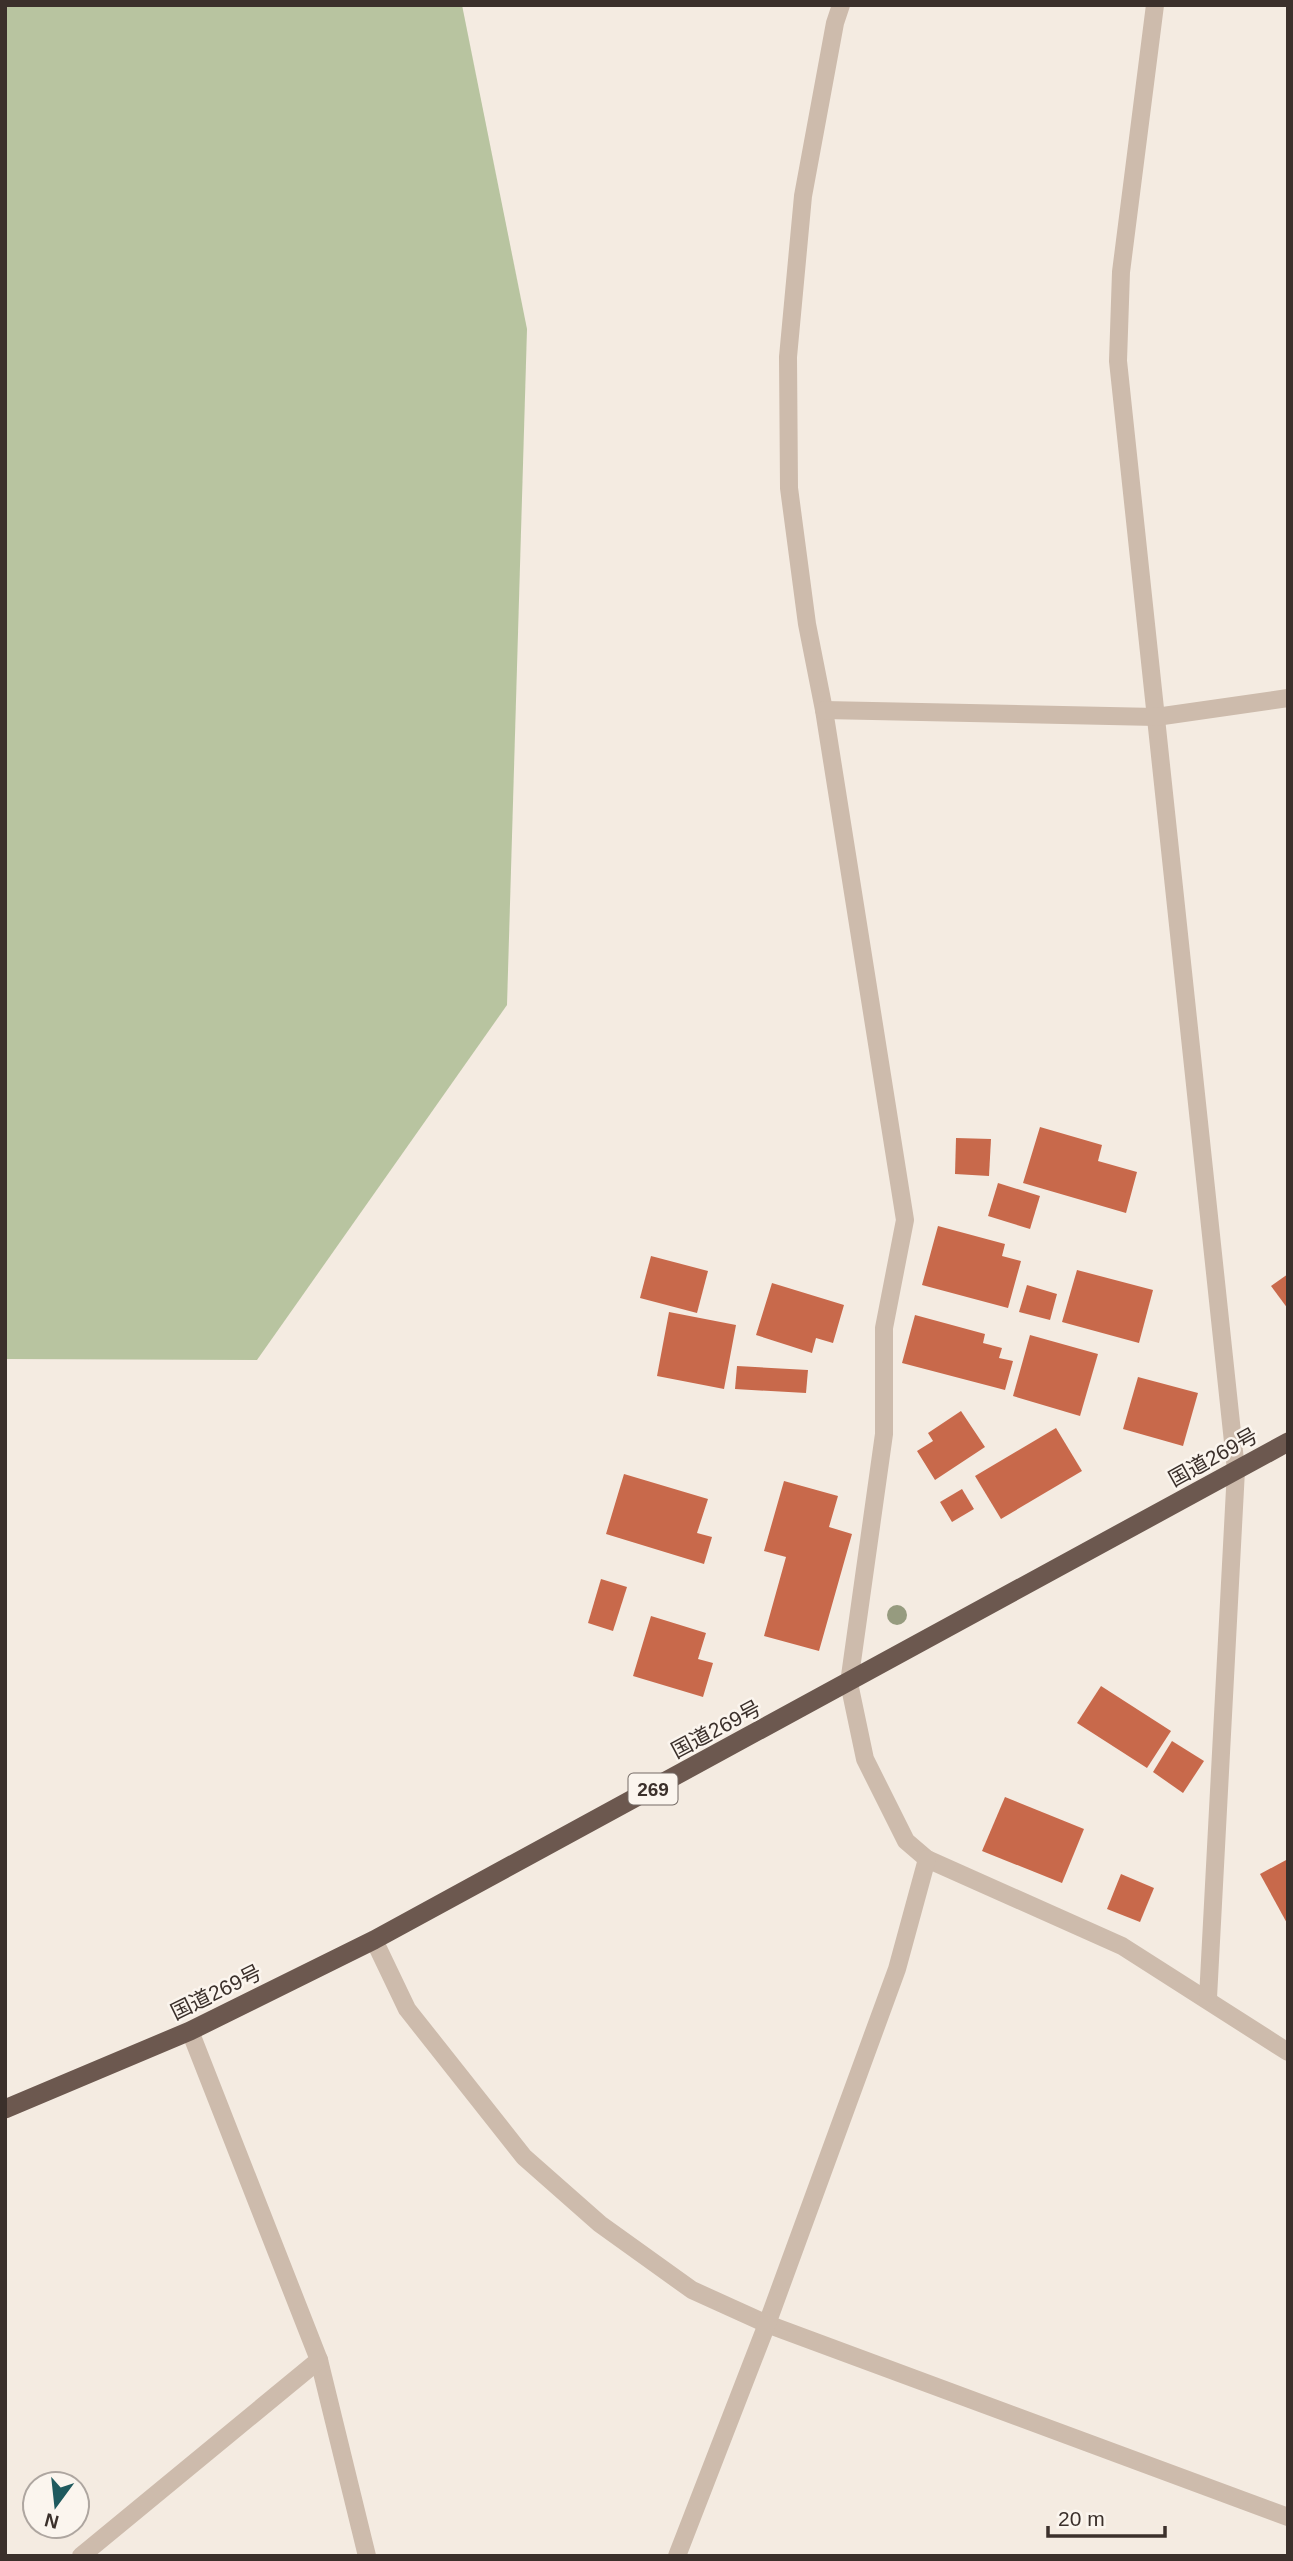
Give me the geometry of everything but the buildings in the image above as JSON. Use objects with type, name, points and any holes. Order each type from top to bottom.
[{"type":"highway","name":"国道269号","points":[[5,2109],[190,2031],[374,1940],[1288,1442]]},
{"type":"street","points":[[841,5],[835,23],[803,196],[788,357],[789,488],[807,624],[824,710],[905,1220],[884,1328],[884,1434],[849,1683],[865,1759],[906,1841],[927,1859],[1122,1946],[1208,1998],[1288,2052]]},
{"type":"street","points":[[1155,5],[1121,272],[1118,361],[1236,1470],[1208,1998]]},
{"type":"street","points":[[824,710],[1156,717],[1288,698]]},
{"type":"street","points":[[677,2556],[767,2324],[897,1969],[927,1859]]},
{"type":"street","points":[[374,1940],[407,2009],[524,2157],[600,2224],[692,2290],[767,2324],[1286,2512]]},
{"type":"street","points":[[190,2031],[319,2360],[367,2556]]},
{"type":"street","points":[[81,2556],[319,2360]]},
{"type":"green space","points":[[5,5],[462,5],[527,329],[507,1005],[257,1360],[5,1359]]}]
